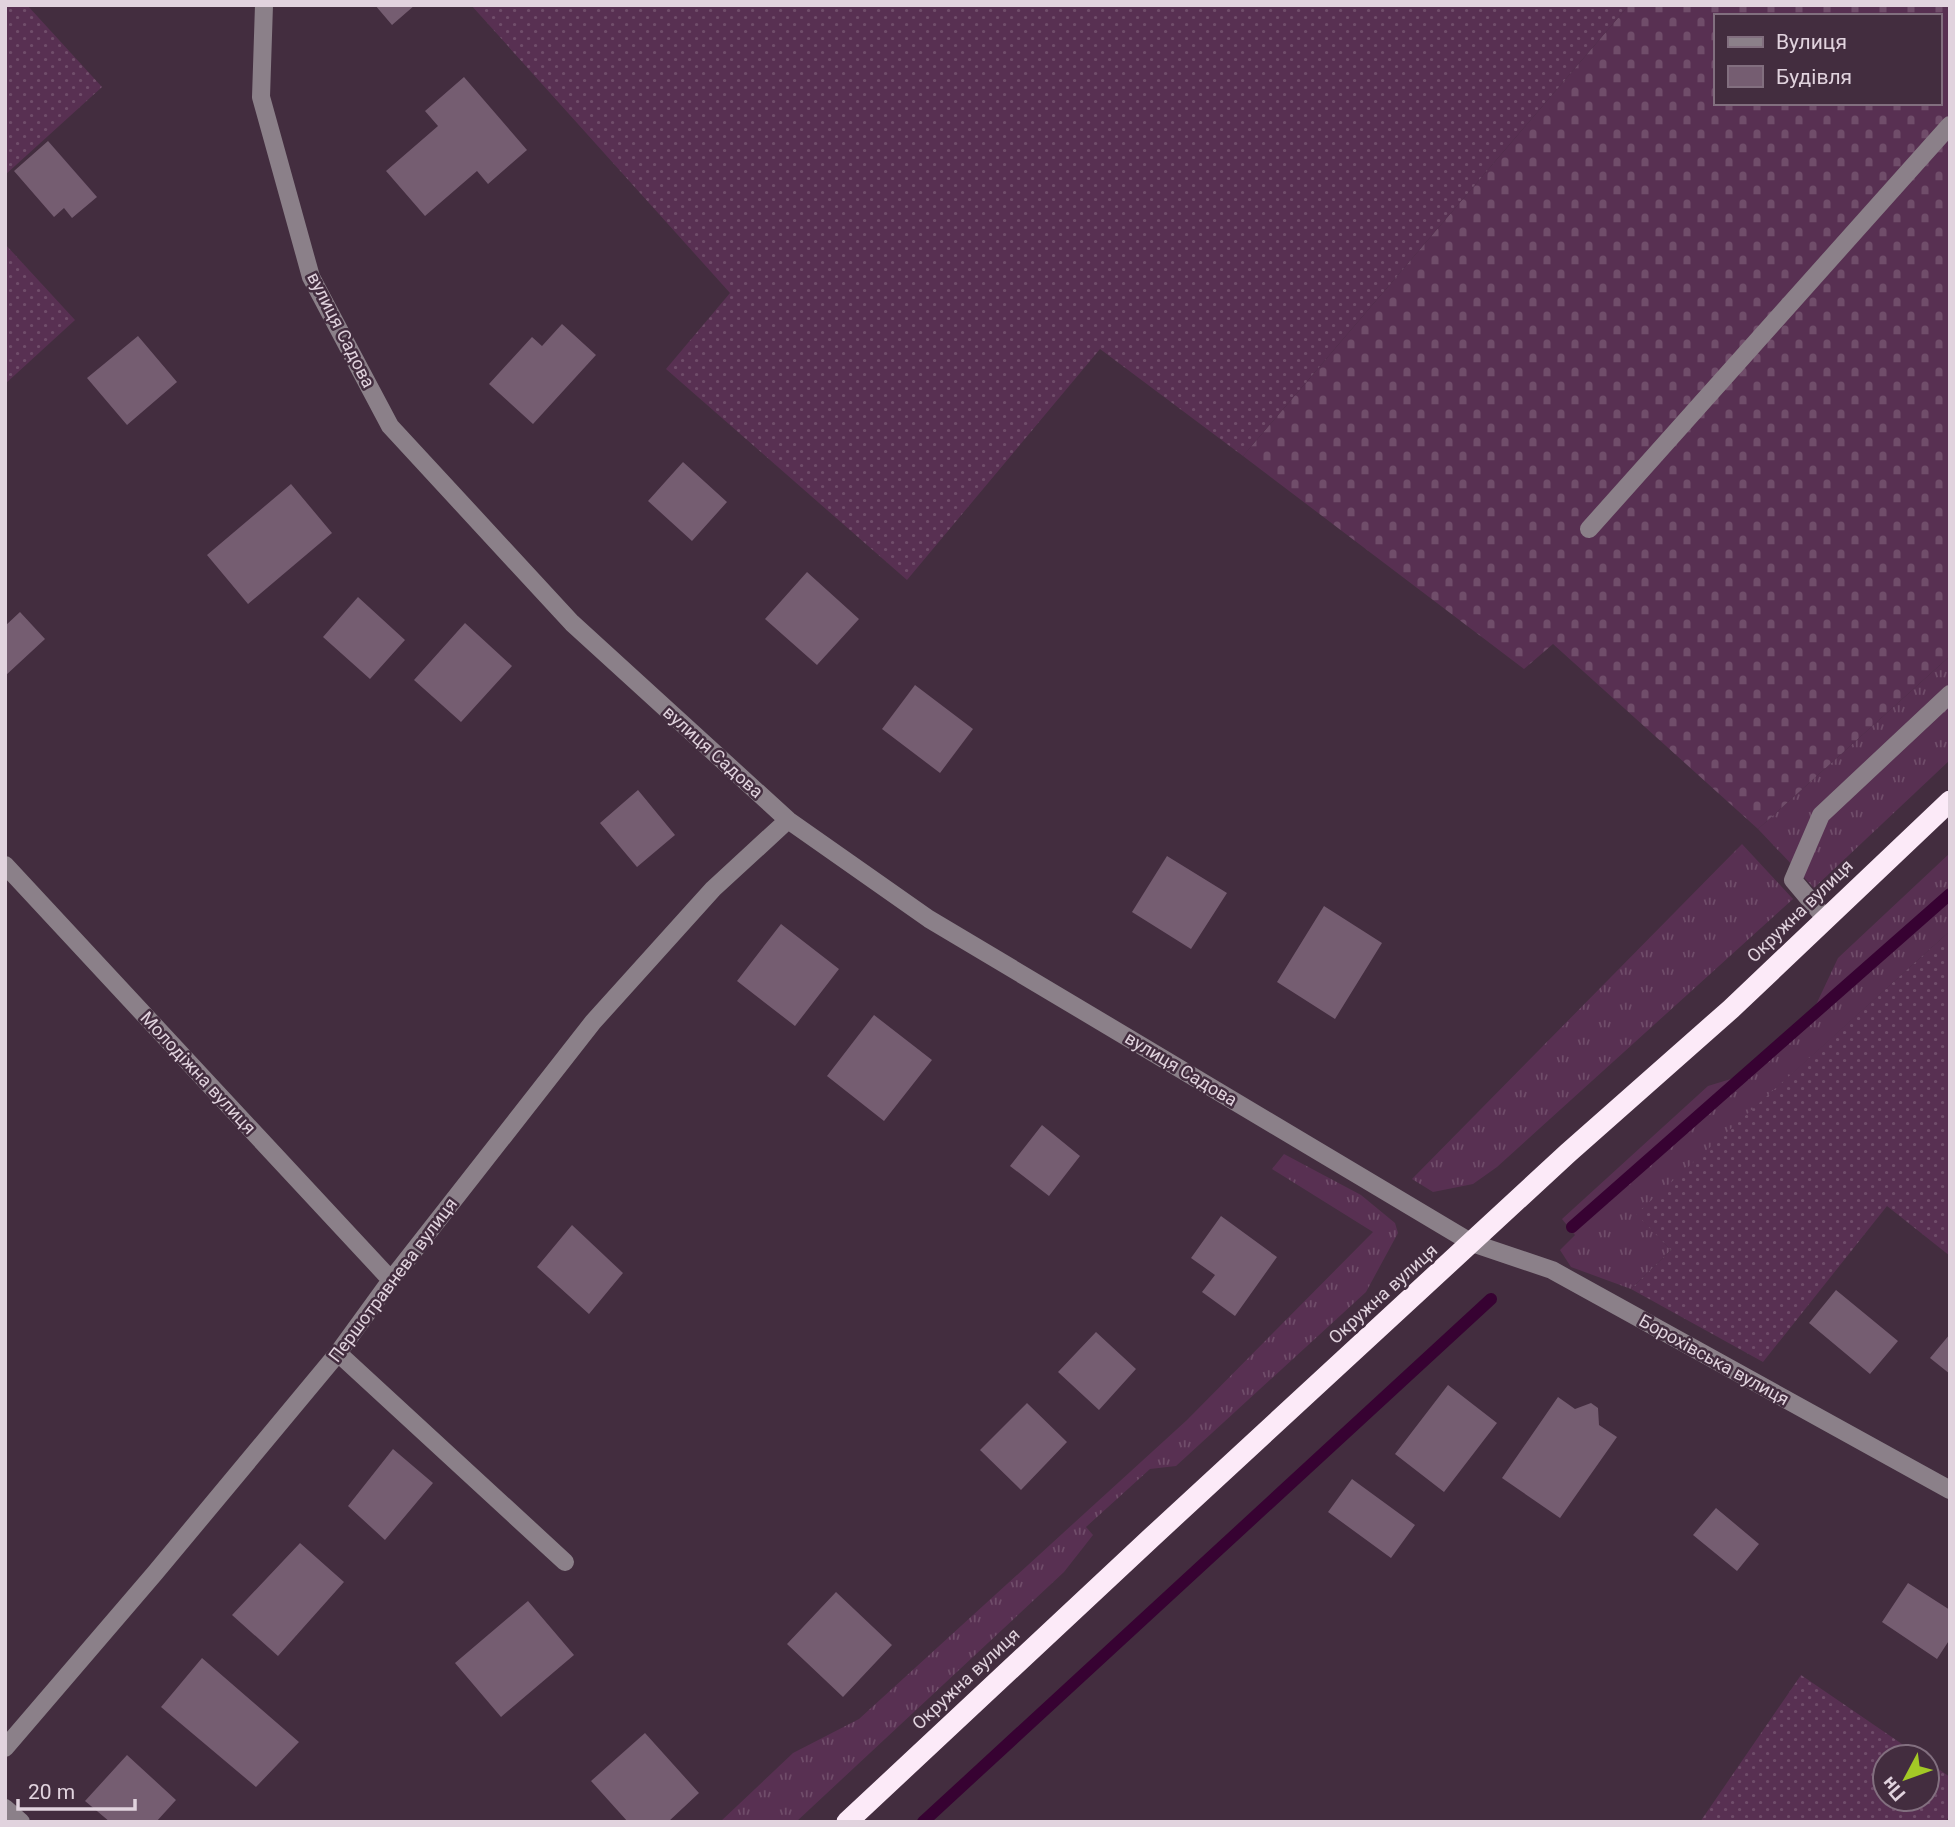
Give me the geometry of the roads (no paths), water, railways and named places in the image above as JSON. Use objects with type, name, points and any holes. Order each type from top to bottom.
[{"type":"highway","name":"Окружна вулиця","points":[[847,1822],[1568,1153],[1731,1009],[1950,802]]},
{"type":"street","name":"вулиця Садова","points":[[264,5],[261,97],[311,276],[390,426],[572,623],[788,820],[929,919],[1472,1243]]},
{"type":"street","points":[[1589,529],[1950,125]]},
{"type":"street","points":[[1825,918],[1793,880],[1821,815],[1950,694]]},
{"type":"street","name":"Першотравнева вулиця","points":[[5,1748],[338,1353],[391,1280],[593,1021],[713,889],[788,820]]},
{"type":"street","name":"Молодіжна вулиця","points":[[5,865],[391,1280]]},
{"type":"street","name":"Борохівська вулиця","points":[[1472,1243],[1552,1270],[1950,1490]]},
{"type":"street","points":[[338,1353],[565,1562]]},
{"type":"street","points":[[5,1808],[21,1822]]},
{"type":"waterway","points":[[1572,1227],[1950,894]]},
{"type":"waterway","points":[[923,1822],[1491,1299]]}]
